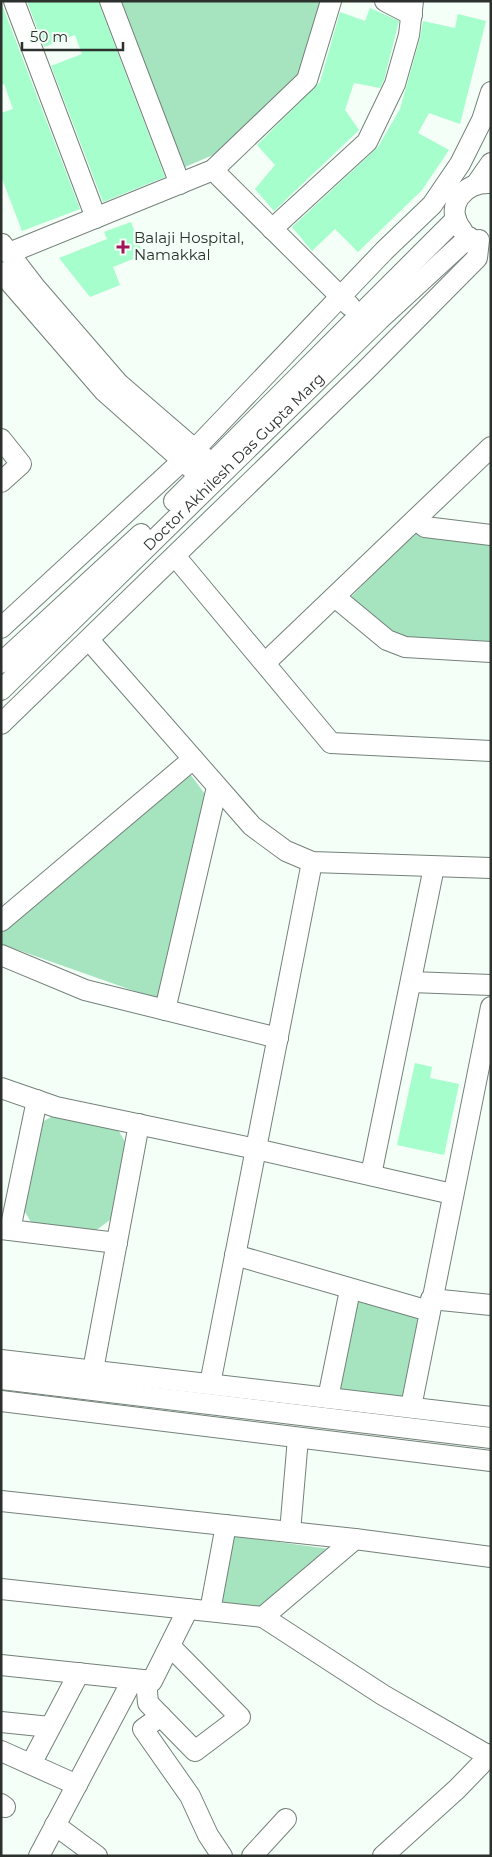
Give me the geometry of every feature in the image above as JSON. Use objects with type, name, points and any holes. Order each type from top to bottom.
[{"type":"street","points":[[14,1],[96,218]]},
{"type":"street","points":[[110,1],[180,184]]},
{"type":"street","points":[[189,455],[118,383],[35,288],[5,248],[96,218],[213,170],[307,80],[331,1]]},
{"type":"street","points":[[272,229],[368,142],[395,84],[409,35],[412,8],[385,1]]},
{"type":"street","points":[[1,628],[189,455],[432,204],[460,164],[482,120],[491,92]]},
{"type":"street","points":[[1,724],[175,556],[477,258],[480,239],[460,228],[456,219],[455,206],[459,196],[468,187],[484,183],[491,163]]},
{"type":"street","points":[[213,170],[360,316]]},
{"type":"street","name":"Doctor Akhilesh Das Gupta Marg","points":[[211,474],[360,316],[456,219]]},
{"type":"street","name":"Doctor Akhilesh Das Gupta Marg","points":[[7,673],[211,474],[379,320],[480,239]]},
{"type":"street","points":[[1,272],[104,391],[189,455],[211,474]]},
{"type":"street","points":[[1,439],[21,464],[1,482]]},
{"type":"street","points":[[265,663],[491,447]]},
{"type":"street","points":[[416,519],[424,527],[491,535]]},
{"type":"street","points":[[175,556],[331,743],[491,751]]},
{"type":"street","points":[[335,597],[387,640],[405,647],[491,652]]},
{"type":"street","points":[[89,640],[252,826],[286,851],[312,862],[491,868]]},
{"type":"street","points":[[7,673],[26,701]]},
{"type":"street","points":[[1,921],[193,759]]},
{"type":"street","points":[[165,1010],[217,787]]},
{"type":"street","points":[[210,1384],[312,862]]},
{"type":"street","points":[[371,1175],[434,866]]},
{"type":"street","points":[[1,956],[85,990],[278,1038]]},
{"type":"street","points":[[411,982],[491,985]]},
{"type":"street","points":[[411,1407],[452,1194],[491,1007]]},
{"type":"street","points":[[1,1088],[56,1107],[256,1148],[452,1194]]},
{"type":"street","points":[[37,1100],[6,1230],[117,1243]]},
{"type":"street","points":[[94,1370],[140,1124]]},
{"type":"street","points":[[235,1255],[350,1290],[430,1305],[491,1305]]},
{"type":"street","points":[[328,1398],[350,1290]]},
{"type":"street","points":[[1,1360],[491,1417]]},
{"type":"street","points":[[1,1379],[491,1438]]},
{"type":"street","points":[[1,1402],[491,1461]]},
{"type":"street","points":[[290,1532],[298,1438]]},
{"type":"street","points":[[1,1501],[355,1539],[491,1557]]},
{"type":"street","points":[[210,1611],[226,1526]]},
{"type":"street","points":[[263,1617],[355,1539]]},
{"type":"street","points":[[1,1589],[263,1617],[383,1695],[490,1755],[457,1790],[389,1854]]},
{"type":"street","points":[[1,1665],[152,1681],[188,1609]]},
{"type":"street","points":[[140,1680],[148,1702],[195,1751],[240,1717],[170,1646]]},
{"type":"street","points":[[30,1764],[79,1673]]},
{"type":"street","points":[[39,1856],[76,1785],[140,1680]]},
{"type":"street","points":[[161,1716],[143,1729],[190,1796],[208,1835],[222,1856]]},
{"type":"street","points":[[1,1722],[50,1727]]},
{"type":"street","points":[[1,1751],[76,1785]]},
{"type":"street","points":[[252,1856],[286,1819]]},
{"type":"street","points":[[55,1826],[97,1856]]},
{"type":"green space","points":[[119,1],[323,1],[299,78],[213,155],[185,167]]},
{"type":"green space","points":[[414,532],[491,543],[491,644],[405,638],[382,627],[350,598]]},
{"type":"green space","points":[[190,774],[205,794],[157,999],[1,944],[1,928]]},
{"type":"green space","points":[[55,1115],[117,1128],[127,1145],[114,1217],[95,1231],[31,1222],[22,1207],[38,1124]]},
{"type":"green space","points":[[354,1300],[422,1315],[406,1397],[335,1388]]},
{"type":"green space","points":[[233,1536],[330,1549],[259,1609],[218,1605]]},
{"type":"building","points":[[27,1],[98,1],[165,177],[103,202],[51,66],[82,54],[75,35],[44,47]]},
{"type":"building","points":[[1,2],[80,209],[22,231],[1,176],[1,113],[13,109],[4,84],[1,85]]},
{"type":"building","points":[[370,8],[399,21],[384,80],[380,88],[354,83],[345,110],[359,130],[274,211],[255,189],[275,165],[257,145],[320,82],[340,12],[365,21]]},
{"type":"building","points":[[458,14],[486,21],[460,124],[429,113],[418,133],[449,150],[422,190],[358,252],[335,229],[312,251],[292,227],[378,147],[400,109],[423,21],[455,28]]},
{"type":"building","points":[[131,222],[143,255],[113,267],[120,285],[90,297],[59,258],[107,239],[104,232]]},
{"type":"building","points":[[415,1063],[432,1067],[430,1078],[459,1084],[444,1155],[397,1145]]},
{"type":"place","name":"Balaji Hospital, Namakkal","points":[[123,247]]}]
